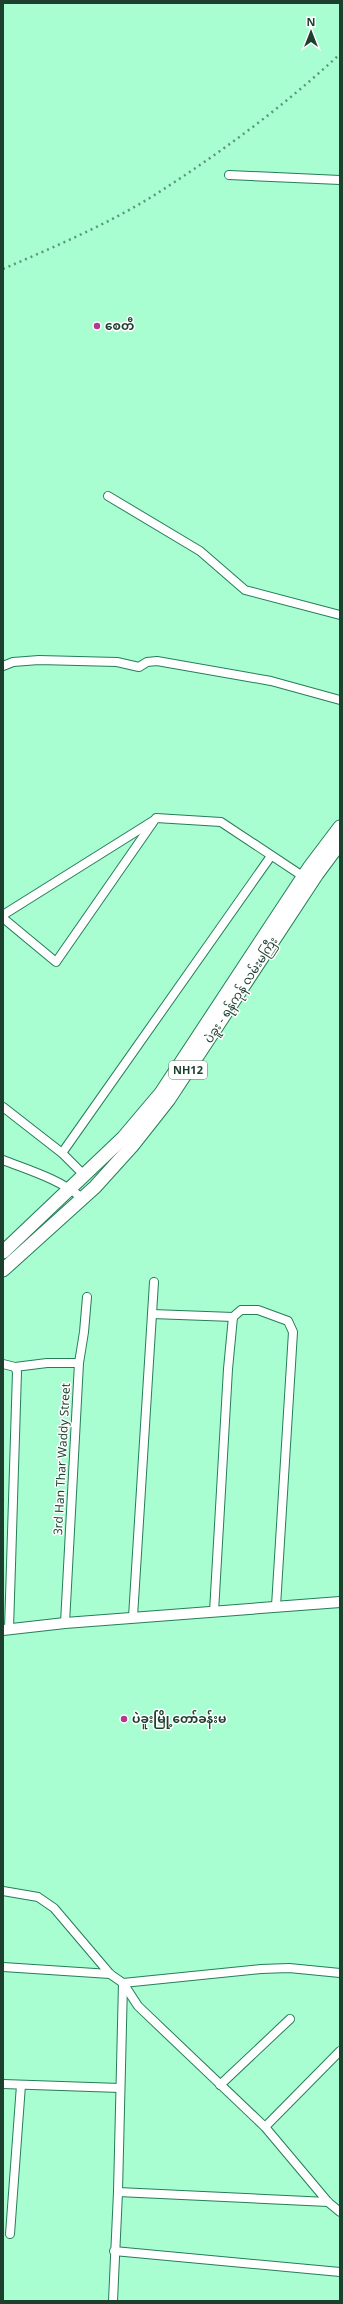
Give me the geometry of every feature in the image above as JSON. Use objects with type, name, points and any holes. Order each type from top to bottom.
[{"type":"highway","name":"ပဲခူး - ရန်ကုန် လမ်းမကြီး","points":[[3,1270],[82,1198],[132,1146],[169,1099],[340,827]]},
{"type":"highway","name":"ပဲခူး - ရန်ကုန် လမ်းမကြီး","points":[[3,1252],[85,1176],[123,1138],[161,1093],[307,879],[340,843]]},
{"type":"street","points":[[229,175],[340,180]]},
{"type":"street","points":[[108,496],[200,551],[245,590],[340,615]]},
{"type":"street","points":[[3,666],[13,662],[39,660],[117,662],[139,667],[147,662],[157,661],[271,681],[340,700]]},
{"type":"street","points":[[156,818],[56,962],[3,917],[156,818],[221,822],[307,879]]},
{"type":"street","points":[[62,1153],[271,856]]},
{"type":"street","points":[[3,1107],[62,1153],[85,1176]]},
{"type":"street","points":[[3,1160],[36,1172],[71,1189],[82,1198]]},
{"type":"street","points":[[133,1617],[154,1282]]},
{"type":"street","name":"3rd Han Thar Waddy Street","points":[[65,1623],[79,1362],[84,1332],[87,1297]]},
{"type":"street","points":[[152,1314],[233,1317],[241,1310],[258,1310],[288,1321],[293,1332],[276,1606]]},
{"type":"street","points":[[214,1612],[228,1369],[233,1317]]},
{"type":"street","points":[[3,1364],[15,1367],[47,1363],[79,1362]]},
{"type":"street","points":[[15,1367],[18,1372],[6,1629],[133,1617],[340,1602]]},
{"type":"street","points":[[3,1891],[38,1897],[54,1908],[110,1974],[123,1983],[138,2006],[265,2127],[328,2202],[340,2212]]},
{"type":"street","points":[[3,1967],[110,1974]]},
{"type":"street","points":[[123,1983],[261,1969],[289,1968],[340,1973]]},
{"type":"street","points":[[113,2301],[114,2251],[118,2192],[123,1983]]},
{"type":"street","points":[[220,2085],[290,2019]]},
{"type":"street","points":[[265,2127],[340,2051]]},
{"type":"street","points":[[3,2084],[120,2088]]},
{"type":"street","points":[[10,2234],[21,2085]]},
{"type":"street","points":[[118,2192],[328,2202]]},
{"type":"street","points":[[114,2251],[340,2272]]},
{"type":"railway","points":[[3,269],[98,226],[153,196],[202,164],[250,129],[296,93],[340,54]]},
{"type":"place","name":"စေတီ","points":[[97,326]]},
{"type":"place","name":"ပဲခူးမြို့တော်ခန်းမ","points":[[124,1719]]}]
